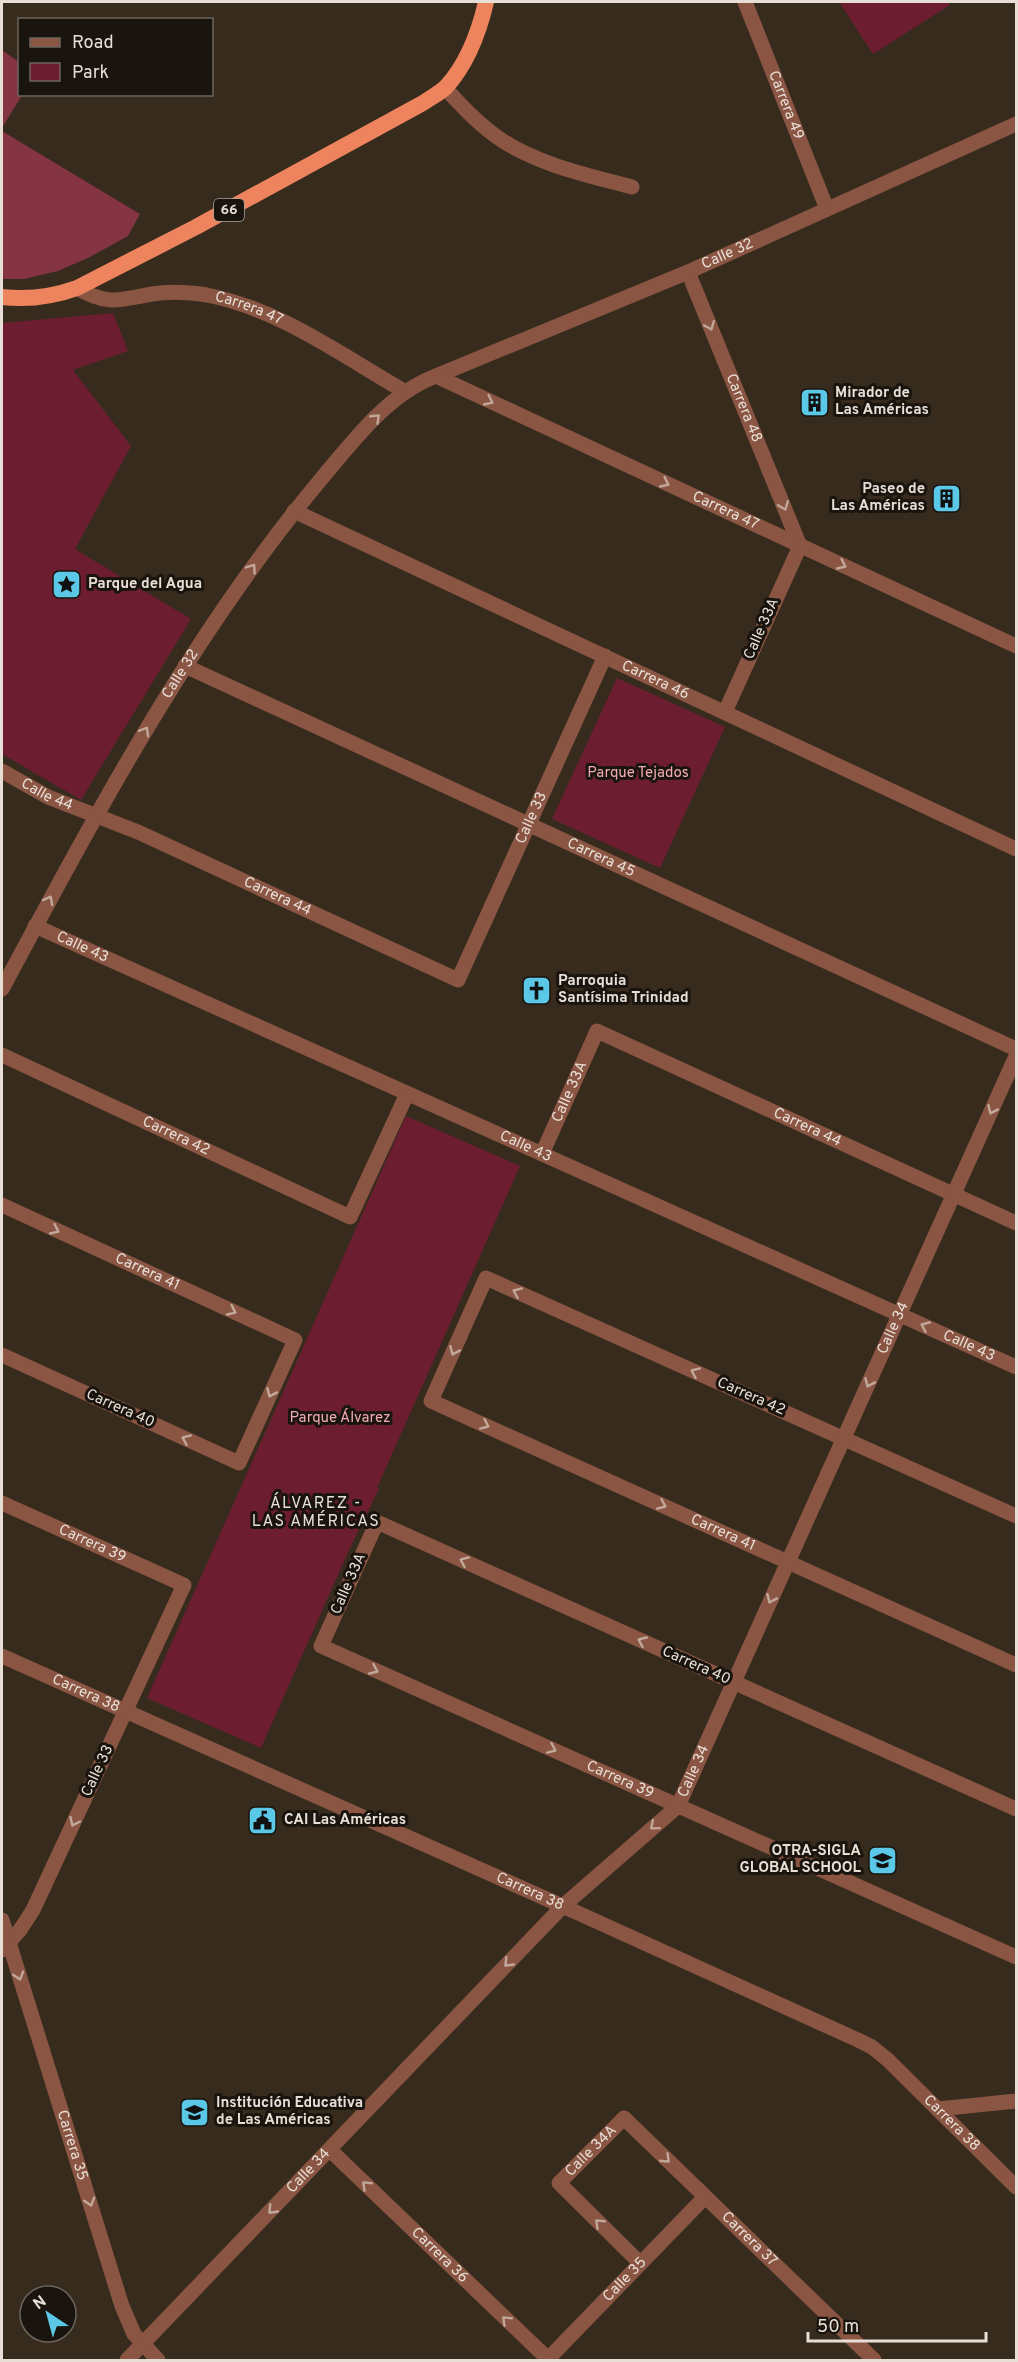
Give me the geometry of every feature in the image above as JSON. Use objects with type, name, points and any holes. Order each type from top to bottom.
[{"type":"highway","name":"66","points":[[2,297],[37,298],[77,288],[196,228],[423,103],[445,88],[463,64],[476,37],[486,2]]},
{"type":"street","name":"Carrera 49","points":[[745,2],[827,209]]},
{"type":"street","points":[[445,88],[470,114],[499,138],[521,151],[546,163],[632,187]]},
{"type":"street","name":"Calle 32","points":[[2,989],[95,816],[185,666],[258,559],[294,511],[345,450],[404,391],[688,272],[1017,124]]},
{"type":"street","name":"Carrera 48","points":[[688,272],[800,546]]},
{"type":"street","name":"Carrera 47","points":[[77,288],[100,299],[117,300],[172,292],[190,292],[231,301],[279,319],[404,391]]},
{"type":"street","name":"Carrera 47","points":[[436,376],[1017,646]]},
{"type":"street","name":"Carrera 46","points":[[294,511],[1017,849]]},
{"type":"street","name":"Calle 33A","points":[[725,712],[800,546]]},
{"type":"street","name":"Calle 33","points":[[458,981],[605,657]]},
{"type":"street","name":"Carrera 45","points":[[185,666],[1017,1049]]},
{"type":"street","name":"Calle 44","points":[[2,771],[48,797],[95,816]]},
{"type":"street","name":"Carrera 44","points":[[95,816],[138,832],[458,981]]},
{"type":"street","name":"Calle 43","points":[[35,927],[1017,1367]]},
{"type":"street","name":"Calle 33A","points":[[542,1154],[597,1031]]},
{"type":"street","name":"Carrera 44","points":[[597,1031],[1017,1223]]},
{"type":"street","name":"Carrera 42","points":[[2,1055],[351,1217],[407,1094]]},
{"type":"street","name":"Calle 34","points":[[127,2361],[563,1905],[678,1806],[1017,1056]]},
{"type":"street","name":"Carrera 41","points":[[2,1205],[295,1340],[239,1463]]},
{"type":"street","name":"Carrera 42","points":[[431,1401],[486,1278],[1017,1516]]},
{"type":"street","name":"Carrera 40","points":[[2,1355],[239,1463]]},
{"type":"street","name":"Carrera 41","points":[[431,1401],[1017,1665]]},
{"type":"street","name":"Carrera 39","points":[[2,1503],[184,1585]]},
{"type":"street","name":"Calle 33A","points":[[321,1646],[376,1522]]},
{"type":"street","name":"Carrera 40","points":[[376,1522],[1017,1809]]},
{"type":"street","name":"Calle 33","points":[[5,1946],[20,1930],[33,1910],[184,1585]]},
{"type":"street","name":"Carrera 39","points":[[321,1646],[1017,1957]]},
{"type":"street","name":"Carrera 38","points":[[2,1656],[563,1905],[872,2047],[1017,2187]]},
{"type":"street","name":"Carrera 35","points":[[2,1920],[5,1946],[122,2306],[134,2334],[158,2361]]},
{"type":"street","points":[[938,2109],[1013,2101],[1017,2086]]},
{"type":"street","name":"Calle 34A","points":[[624,2118],[559,2183],[640,2263]]},
{"type":"street","name":"Carrera 37","points":[[624,2118],[874,2361]]},
{"type":"street","name":"Carrera 36","points":[[330,2150],[548,2360]]},
{"type":"street","name":"Calle 35","points":[[548,2360],[705,2197]]},
{"type":"green space","points":[[839,2],[948,2],[950,5],[873,54]]},
{"type":"green space","name":"Parque del Agua","points":[[113,313],[128,351],[73,370],[131,446],[75,549],[191,619],[81,800],[2,754],[2,323]]},
{"type":"green space","name":"Parque Tejados","points":[[617,678],[725,727],[660,868],[552,819]]},
{"type":"green space","name":"Parque Álvarez","points":[[406,1116],[520,1166],[377,1488],[379,1489],[349,1550],[261,1748],[147,1698]]},
{"type":"shaded area","points":[[2,50],[18,61],[18,96],[21,96],[2,128]]},
{"type":"shaded area","points":[[2,131],[140,214],[128,236],[58,271],[24,279],[2,279]]},
{"type":"place","name":"Mirador de Las Américas","points":[[814,402]]},
{"type":"place","name":"Paseo de Las Américas","points":[[946,498]]},
{"type":"place","name":"Parque del Agua","points":[[67,584]]},
{"type":"place","name":"Parroquia Santísima Trinidad","points":[[537,990]]},
{"type":"place","name":"CAI Las Américas","points":[[263,1820]]},
{"type":"place","name":"OTRA-SIGLA GLOBAL SCHOOL","points":[[882,1860]]},
{"type":"place","name":"Institución Educativa de Las Américas","points":[[195,2112]]},
{"type":"district","name":"ÁLVAREZ - LAS AMÉRICAS","points":[[316,1513]]}]
